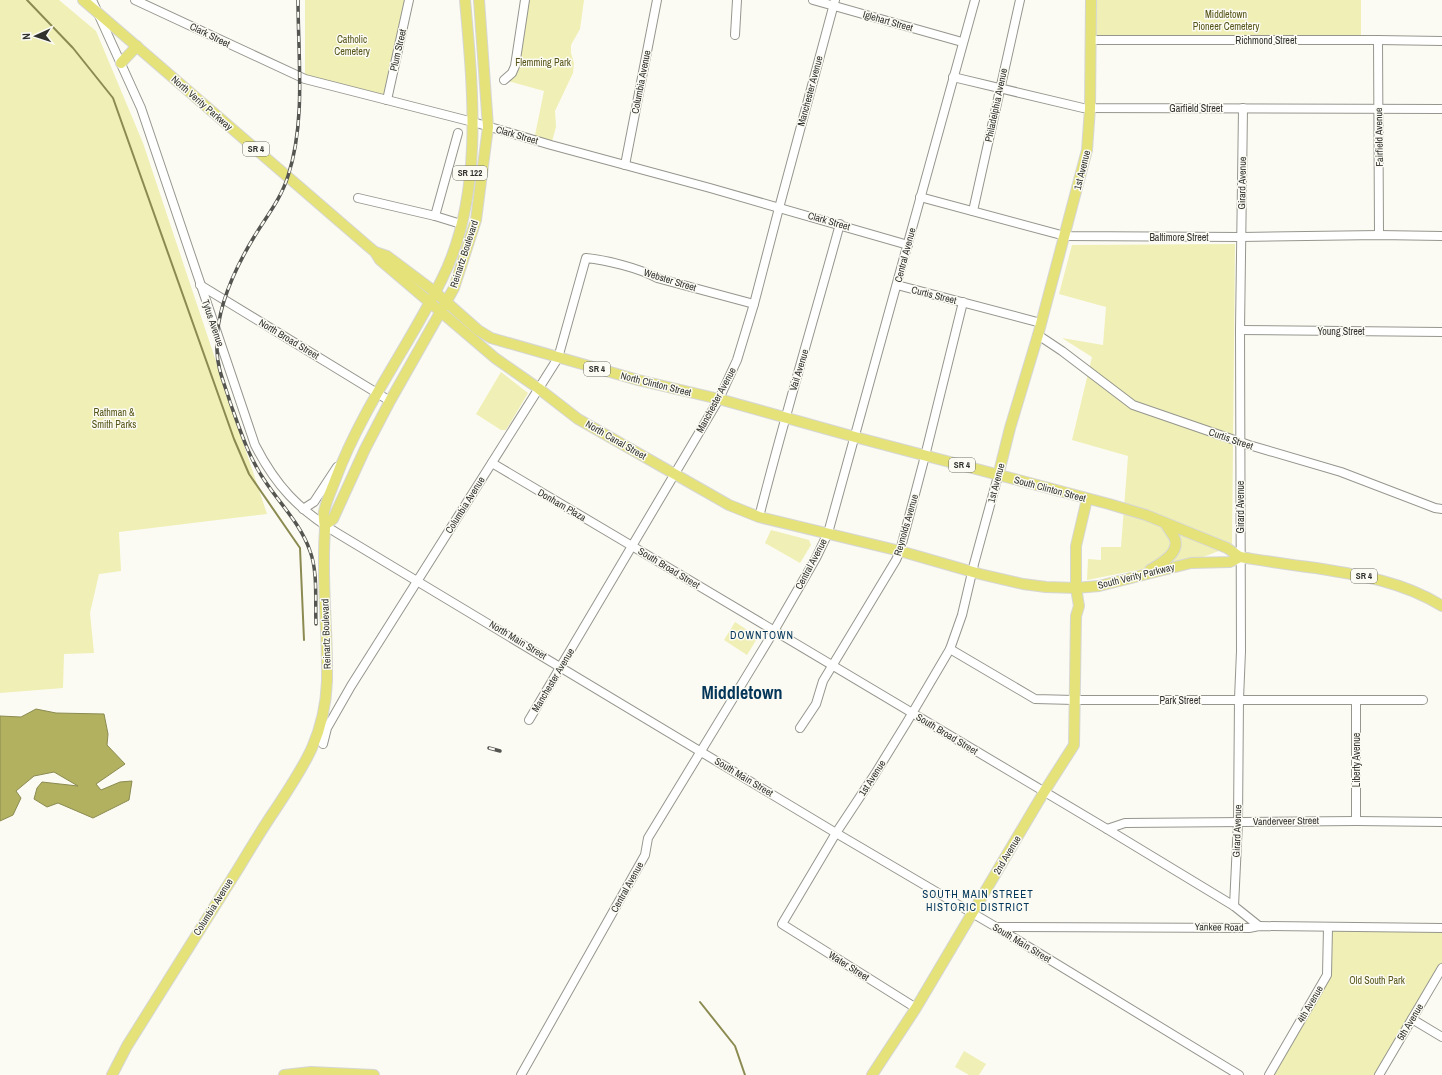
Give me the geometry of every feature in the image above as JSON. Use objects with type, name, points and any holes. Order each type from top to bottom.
[{"type":"main road","name":"North Verity Parkway","points":[[83,0],[375,252],[380,260],[429,302]]},
{"type":"main road","name":"Reinartz Boulevard","points":[[320,742],[327,681],[323,557],[325,525],[324,513],[344,456],[435,292],[447,268],[461,224],[472,156],[473,122],[472,81],[465,0]]},
{"type":"main road","name":"Reinartz Boulevard","points":[[325,525],[333,519],[365,449],[390,401],[454,288],[476,220],[488,127],[479,0]]},
{"type":"main road","name":"1st Avenue","points":[[998,476],[1010,428],[1038,335],[1087,150],[1090,108],[1091,0]]},
{"type":"main road","points":[[121,63],[137,46]]},
{"type":"main road","name":"North Verity Parkway","points":[[375,252],[387,256],[446,302]]},
{"type":"main road","name":"North Canal Street","points":[[429,302],[495,358],[538,388],[578,419],[729,505],[759,517],[828,533]]},
{"type":"main road","name":"North Clinton Street","points":[[446,302],[487,336],[558,358],[638,380],[719,399],[855,437]]},
{"type":"main road","name":"South Clinton Street","points":[[855,437],[1140,513],[1227,548],[1240,557]]},
{"type":"main road","name":"2nd Avenue","points":[[872,1075],[916,1008],[1044,792],[1074,745],[1076,616],[1072,609],[1073,595],[1076,588],[1076,546],[1087,499]]},
{"type":"main road","points":[[1142,575],[1166,560],[1172,553],[1175,546],[1175,538],[1165,523]]},
{"type":"main road","name":"South Verity Parkway","points":[[828,533],[1022,584],[1046,587],[1076,588],[1099,586],[1191,563],[1230,562],[1240,557],[1366,576],[1403,587],[1442,606]]},
{"type":"main road","name":"Columbia Avenue","points":[[112,1075],[127,1046],[264,826],[320,742]]},
{"type":"main road","points":[[284,1075],[311,1072],[374,1075]]},
{"type":"street","name":"Tytus Avenue","points":[[92,0],[141,108],[255,445],[268,469],[280,486],[303,509],[325,525],[418,580]]},
{"type":"street","name":"Clark Street","points":[[135,0],[151,3],[305,79],[473,122],[840,224],[908,245]]},
{"type":"street","name":"Plum Street","points":[[386,100],[409,0]]},
{"type":"street","points":[[504,80],[512,73],[515,66],[525,0]]},
{"type":"street","name":"Columbia Avenue","points":[[625,165],[657,0]]},
{"type":"street","points":[[735,35],[737,0]]},
{"type":"street","name":"Iglehart Street","points":[[813,0],[835,3],[962,42]]},
{"type":"street","name":"Central Avenue","points":[[521,1075],[645,855],[648,838],[774,631],[816,558],[828,533],[908,245],[962,42],[975,0]]},
{"type":"street","name":"Philadelphia Avenue","points":[[973,211],[999,88],[1020,0]]},
{"type":"street","name":"Manchester Avenue","points":[[529,720],[719,399],[738,360],[835,3]]},
{"type":"street","name":"Richmond Street","points":[[1090,40],[1442,41]]},
{"type":"street","name":"Fairfield Avenue","points":[[1378,40],[1379,235]]},
{"type":"street","name":"Garfield Street","points":[[953,77],[1083,108],[1442,109]]},
{"type":"street","name":"Girard Avenue","points":[[1234,906],[1238,822],[1241,650],[1240,330],[1243,108]]},
{"type":"street","points":[[435,216],[458,133]]},
{"type":"street","name":"Baltimore Street","points":[[920,197],[1065,236],[1442,236]]},
{"type":"street","points":[[358,198],[435,216],[461,224]]},
{"type":"street","name":"Vail Avenue","points":[[759,517],[785,418],[840,224]]},
{"type":"street","name":"Columbia Avenue","points":[[320,742],[351,686],[558,358],[586,258]]},
{"type":"street","name":"Webster Street","points":[[586,258],[648,273],[657,278],[754,304]]},
{"type":"street","name":"North Broad Street","points":[[200,285],[378,393]]},
{"type":"street","name":"Curtis Street","points":[[896,285],[1041,324]]},
{"type":"street","name":"Reynolds Avenue","points":[[800,728],[816,704],[823,681],[900,551],[926,456],[963,302]]},
{"type":"street","name":"Young Street","points":[[1240,330],[1442,332]]},
{"type":"street","name":"Curtis Street","points":[[1038,335],[1062,350],[1133,405],[1240,442],[1341,472],[1435,508],[1442,509]]},
{"type":"street","points":[[378,393],[390,401]]},
{"type":"street","points":[[303,509],[314,502],[344,456]]},
{"type":"street","name":"Donham Plaza","points":[[492,463],[632,546]]},
{"type":"street","name":"1st Avenue","points":[[782,924],[836,833],[912,714],[950,648],[962,615],[972,571],[998,476]]},
{"type":"street","name":"South Broad Street","points":[[632,546],[1107,829],[1234,906],[1259,926]]},
{"type":"street","name":"North Main Street","points":[[418,580],[701,751]]},
{"type":"street","name":"Park Street","points":[[950,648],[1035,699],[1423,700]]},
{"type":"street","name":"Liberty Avenue","points":[[1356,700],[1356,820]]},
{"type":"street","name":"South Main Street","points":[[701,751],[836,833],[996,927],[1239,1075]]},
{"type":"street","name":"Vanderveer Street","points":[[1107,829],[1125,823],[1356,820],[1442,822]]},
{"type":"street","name":"Water Street","points":[[782,924],[916,1008]]},
{"type":"street","name":"Yankee Road","points":[[996,927],[1249,928],[1259,926],[1442,928]]},
{"type":"street","name":"4th Avenue","points":[[1269,1075],[1327,975],[1328,927]]},
{"type":"street","name":"5th Avenue","points":[[1379,1075],[1442,968]]},
{"type":"street","points":[[1412,1019],[1442,1037]]},
{"type":"green space","name":"Rathman & Smith Parks","points":[[0,0],[59,0],[96,31],[143,143],[267,514],[119,532],[121,571],[99,574],[90,613],[94,653],[64,654],[63,688],[0,693]]},
{"type":"green space","name":"Catholic Cemetery","points":[[305,0],[409,0],[387,100],[305,79]]},
{"type":"green space","name":"Flemming Park","points":[[525,0],[584,0],[580,29],[571,45],[571,53],[574,63],[573,73],[555,111],[556,127],[551,145],[534,140],[544,91],[504,80],[512,73]]},
{"type":"green space","name":"Middletown Pioneer Cemetery","points":[[1091,0],[1361,0],[1361,40],[1090,40]]},
{"type":"green space","points":[[1235,244],[1232,546],[1203,557],[1087,580],[1088,559],[1101,560],[1101,547],[1121,547],[1128,456],[1072,440],[1092,357],[1062,338],[1103,345],[1106,307],[1059,294],[1072,245]]},
{"type":"green space","points":[[501,372],[528,393],[506,430],[501,430],[476,414]]},
{"type":"green space","points":[[771,530],[809,540],[811,545],[800,563],[765,543]]},
{"type":"green space","points":[[735,622],[758,637],[747,655],[724,640]]},
{"type":"green space","name":"Old South Park","points":[[1328,927],[1442,928],[1442,968],[1379,1075],[1269,1075],[1327,975]]},
{"type":"green space","points":[[964,1051],[986,1064],[979,1075],[969,1075],[955,1067]]},
{"type":"shaded area","points":[[36,709],[56,713],[104,714],[108,734],[107,745],[125,764],[96,784],[101,790],[120,782],[132,781],[129,800],[93,818],[58,803],[47,807],[34,799],[37,788],[42,782],[78,786],[54,772],[34,776],[16,791],[21,798],[13,815],[0,821],[0,716],[21,717]]},
{"type":"waterway","points":[[27,0],[73,48],[113,98],[234,439],[249,474],[300,548],[304,640]]},
{"type":"waterway","points":[[700,1002],[735,1046],[745,1075]]},
{"type":"railway","points":[[298,0],[300,89],[294,155],[285,184],[273,208],[247,250],[227,291],[219,321],[217,335],[217,357],[237,423],[255,465],[302,533],[313,559],[316,587],[316,624]]},
{"type":"railway","points":[[489,748],[500,751]]},
{"type":"district","name":"DOWNTOWN","points":[[762,635]]},
{"type":"district","name":"Middletown","points":[[742,692]]},
{"type":"district","name":"SOUTH MAIN STREET HISTORIC DISTRICT","points":[[978,900]]}]
